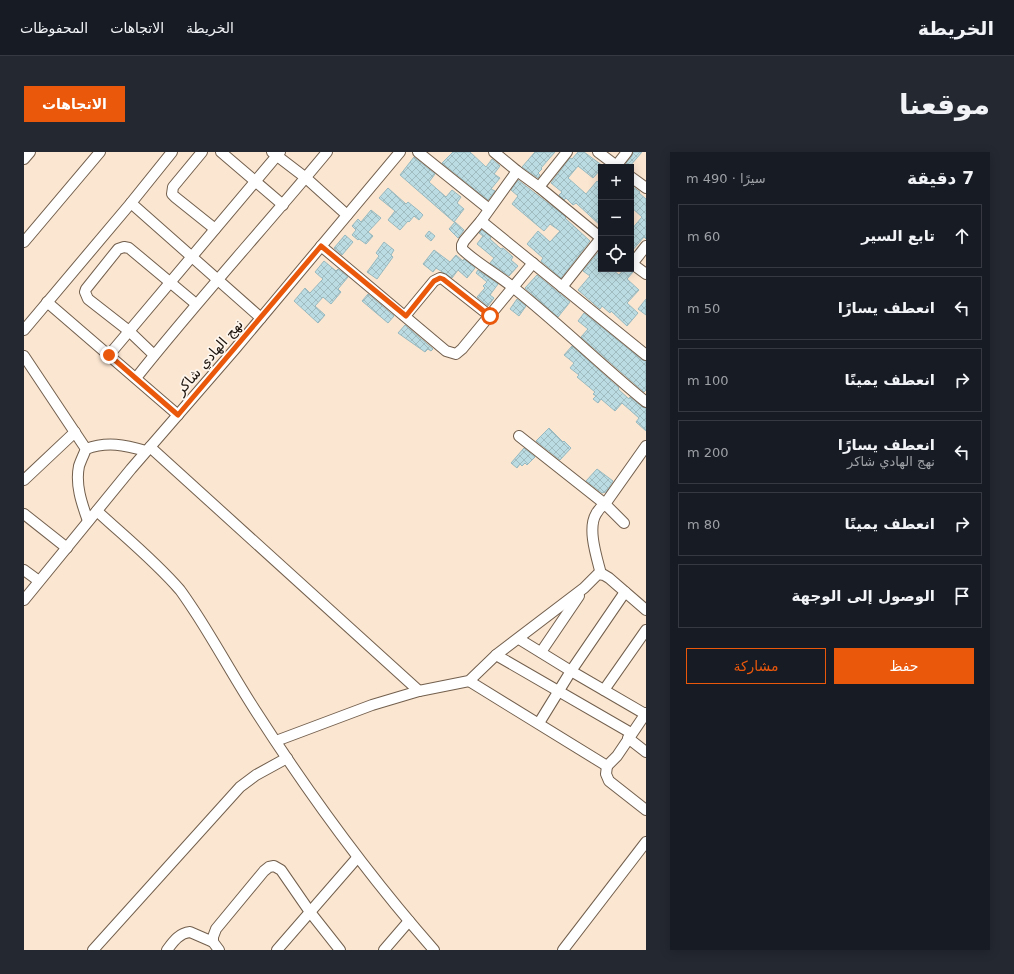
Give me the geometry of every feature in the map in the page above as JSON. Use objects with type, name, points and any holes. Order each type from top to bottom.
[{"type":"street","points":[[24,159],[30,152]]},
{"type":"street","points":[[24,242],[100,152]]},
{"type":"street","points":[[24,330],[172,152]]},
{"type":"street","points":[[202,152],[173,187],[172,191],[175,197],[215,229]]},
{"type":"street","points":[[221,152],[283,205]]},
{"type":"street","name":"نهج الهادي شاكر","points":[[24,600],[148,449],[261,318],[400,152]]},
{"type":"street","points":[[418,152],[489,209]]},
{"type":"street","points":[[494,152],[599,236]]},
{"type":"street","points":[[539,187],[567,152]]},
{"type":"street","points":[[598,152],[614,164]]},
{"type":"street","points":[[618,164],[627,152]]},
{"type":"street","points":[[109,355],[256,181],[276,153],[347,215]]},
{"type":"street","points":[[136,378],[218,278],[306,178],[324,153]]},
{"type":"street","points":[[517,171],[481,221],[464,241],[462,249],[514,287],[646,402]]},
{"type":"street","points":[[634,179],[646,188]]},
{"type":"street","points":[[131,203],[218,278],[261,318]]},
{"type":"street","points":[[481,221],[646,355]]},
{"type":"street","points":[[562,287],[598,242]]},
{"type":"street","points":[[321,246],[446,351],[456,354],[490,316],[533,263]]},
{"type":"street","points":[[634,261],[646,246]]},
{"type":"street","points":[[154,355],[128,331],[88,299],[85,292],[118,249],[124,247],[129,248],[196,304]]},
{"type":"street","points":[[634,265],[646,274]]},
{"type":"street","points":[[406,316],[434,281],[440,278],[490,316]]},
{"type":"street","points":[[47,302],[178,415]]},
{"type":"street","points":[[24,356],[86,449]]},
{"type":"street","points":[[24,480],[75,432]]},
{"type":"street","points":[[519,436],[605,504],[624,523]]},
{"type":"street","points":[[88,521],[80,496],[78,480],[79,466],[86,449],[96,445],[115,444],[148,449],[419,691]]},
{"type":"street","points":[[601,574],[592,528],[596,513],[605,504],[646,446]]},
{"type":"street","points":[[96,511],[163,571],[180,590],[211,636],[286,758],[358,858],[409,922],[434,950]]},
{"type":"street","points":[[24,514],[67,548]]},
{"type":"street","points":[[24,570],[39,581]]},
{"type":"street","points":[[541,652],[584,588],[595,575],[601,574],[609,578],[646,610]]},
{"type":"street","points":[[276,741],[355,710],[419,691],[469,680],[496,655],[584,588]]},
{"type":"street","points":[[539,723],[571,671],[625,592]]},
{"type":"street","points":[[604,690],[646,630]]},
{"type":"street","points":[[519,638],[571,671],[646,713],[616,756],[607,766],[606,774],[609,781],[646,810]]},
{"type":"street","points":[[496,655],[559,691],[629,736],[646,752]]},
{"type":"street","points":[[469,680],[607,766]]},
{"type":"street","points":[[93,950],[240,787],[256,775],[286,758]]},
{"type":"street","points":[[563,950],[646,842]]},
{"type":"street","points":[[277,950],[358,858]]},
{"type":"street","points":[[213,942],[213,937],[216,930],[264,872],[274,866],[281,870],[310,912],[340,950]]},
{"type":"street","points":[[384,950],[409,922]]},
{"type":"street","points":[[167,950],[177,938],[186,932],[195,933],[213,942],[219,950]]},
{"type":"building","points":[[453,152],[470,152],[486,167],[492,159],[500,166],[494,174],[500,178],[491,189],[495,191],[488,200],[442,163]]},
{"type":"building","points":[[535,152],[555,152],[541,168],[542,169],[538,173],[540,175],[538,178],[522,167]]},
{"type":"building","points":[[578,152],[584,152],[600,164],[598,164],[598,172],[593,178],[578,166],[568,178],[586,194],[597,181],[598,182],[598,223],[576,203],[573,205],[566,198],[564,200],[559,195],[562,192],[551,183],[570,158],[572,159]]},
{"type":"building","points":[[633,152],[642,152],[632,164],[627,164],[626,163],[632,156]]},
{"type":"building","points":[[414,157],[435,174],[429,182],[446,197],[452,190],[461,197],[457,203],[464,209],[454,222],[400,175]]},
{"type":"building","points":[[518,180],[566,217],[565,218],[590,241],[561,278],[541,261],[543,258],[527,244],[538,231],[550,242],[560,231],[550,224],[544,231],[512,204],[518,196],[511,190]]},
{"type":"building","points":[[388,188],[406,204],[408,202],[423,215],[419,220],[414,216],[400,230],[388,220],[395,211],[379,198]]},
{"type":"building","points":[[634,188],[646,199],[646,239],[644,237],[634,249],[634,226],[642,217],[634,210]]},
{"type":"building","points":[[371,210],[381,218],[368,232],[373,236],[366,244],[352,235],[356,230],[352,226],[358,219],[361,222]]},
{"type":"building","points":[[455,222],[464,230],[458,238],[449,229]]},
{"type":"building","points":[[482,230],[491,237],[490,239],[501,249],[503,248],[513,257],[511,260],[518,266],[509,276],[490,263],[494,258],[477,244],[483,236],[479,233]]},
{"type":"building","points":[[429,231],[435,236],[431,241],[425,236]]},
{"type":"building","points":[[345,235],[353,242],[342,255],[334,248]]},
{"type":"building","points":[[384,242],[394,250],[391,255],[393,257],[377,279],[367,272],[379,256],[376,253]]},
{"type":"building","points":[[434,250],[450,262],[456,255],[463,261],[464,259],[475,268],[467,278],[458,270],[452,278],[436,268],[433,272],[423,264]]},
{"type":"building","points":[[598,252],[598,272],[616,272],[619,275],[622,272],[633,272],[627,279],[639,290],[627,303],[638,313],[627,326],[611,311],[610,313],[602,306],[600,309],[578,290],[590,276],[583,271]]},
{"type":"building","points":[[324,261],[336,271],[338,269],[348,277],[338,289],[341,292],[331,304],[323,297],[315,306],[325,315],[318,323],[294,301],[305,288],[310,293],[323,279],[315,272]]},
{"type":"building","points":[[478,270],[498,284],[490,295],[494,298],[488,306],[477,297],[485,288],[483,286],[487,282],[476,273]]},
{"type":"building","points":[[537,275],[570,302],[558,317],[525,288]]},
{"type":"building","points":[[368,294],[394,316],[388,323],[362,301]]},
{"type":"building","points":[[517,299],[526,306],[519,316],[510,309]]},
{"type":"building","points":[[646,299],[646,315],[638,309]]},
{"type":"building","points":[[584,313],[642,360],[646,361],[646,390],[644,392],[581,337],[588,329],[578,321]]},
{"type":"building","points":[[405,325],[433,349],[431,351],[428,349],[425,352],[398,333]]},
{"type":"building","points":[[572,346],[619,388],[618,389],[629,399],[630,397],[642,407],[646,408],[646,431],[636,422],[639,418],[622,403],[615,411],[601,399],[598,403],[593,399],[596,396],[593,394],[595,392],[577,377],[579,375],[570,368],[574,363],[564,355]]},
{"type":"building","points":[[549,428],[571,448],[560,460],[536,441]]},
{"type":"building","points":[[524,448],[535,457],[527,465],[525,463],[522,466],[520,464],[517,468],[511,463]]},
{"type":"building","points":[[597,469],[613,481],[606,492],[602,493],[586,481]]},
{"type":"route","points":[[109,355],[178,415],[321,246],[406,316],[434,281],[440,278],[490,316]]}]
